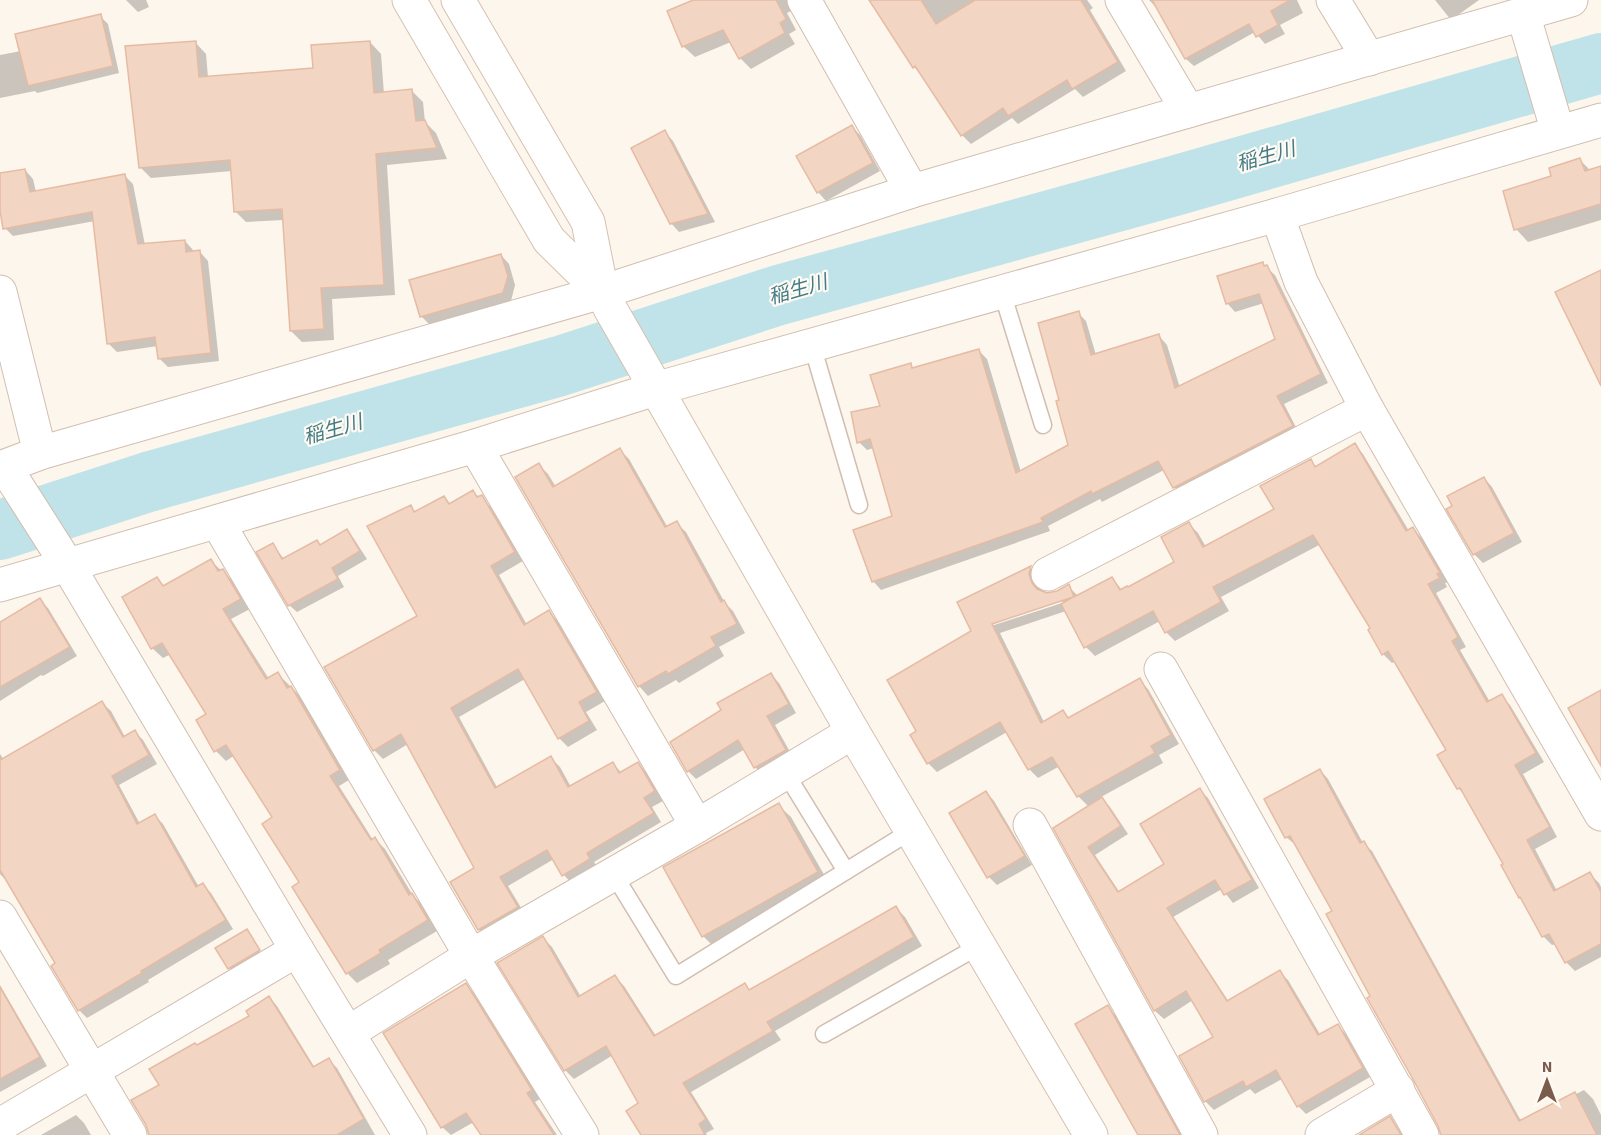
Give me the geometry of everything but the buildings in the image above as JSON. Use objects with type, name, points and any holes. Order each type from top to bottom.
[{"type":"street","points":[[409,0],[549,240],[607,301],[650,380],[853,732],[1091,1135]]},
{"type":"street","points":[[458,0],[588,222],[607,301]]},
{"type":"street","points":[[804,0],[912,191]]},
{"type":"street","points":[[1122,0],[1188,111]]},
{"type":"street","points":[[1332,0],[1369,59]]},
{"type":"street","points":[[411,1135],[297,950],[62,555],[8,475],[40,453],[607,301],[912,191],[1369,59],[1527,8],[1571,0]]},
{"type":"street","points":[[1527,8],[1533,50],[1554,118]]},
{"type":"street","points":[[0,585],[62,555],[218,523],[475,446],[650,380],[812,345],[1277,215],[1554,118],[1601,120]]},
{"type":"street","points":[[1277,215],[1301,282],[1367,409],[1601,814]]},
{"type":"street","points":[[0,292],[40,453]]},
{"type":"street","points":[[1048,574],[1367,409]]},
{"type":"street","points":[[475,446],[697,826]]},
{"type":"street","points":[[218,523],[471,956],[582,1135]]},
{"type":"street","points":[[1161,669],[1422,1135]]},
{"type":"street","points":[[348,1033],[471,956],[697,826],[853,732]]},
{"type":"street","points":[[1030,825],[1201,1135]]},
{"type":"street","points":[[0,917],[130,1135]]},
{"type":"street","points":[[0,1125],[297,950]]},
{"type":"street","points":[[1322,1135],[1398,1090]]},
{"type":"lane","points":[[1002,292],[1043,425]]},
{"type":"lane","points":[[812,345],[859,505]]},
{"type":"lane","points":[[785,772],[846,871]]},
{"type":"lane","points":[[613,873],[676,976],[911,831]]},
{"type":"lane","points":[[824,1034],[979,946]]},
{"type":"waterway","name":"稲生川","points":[[0,530],[148,482],[560,366],[779,295],[1181,184],[1601,63]]}]
